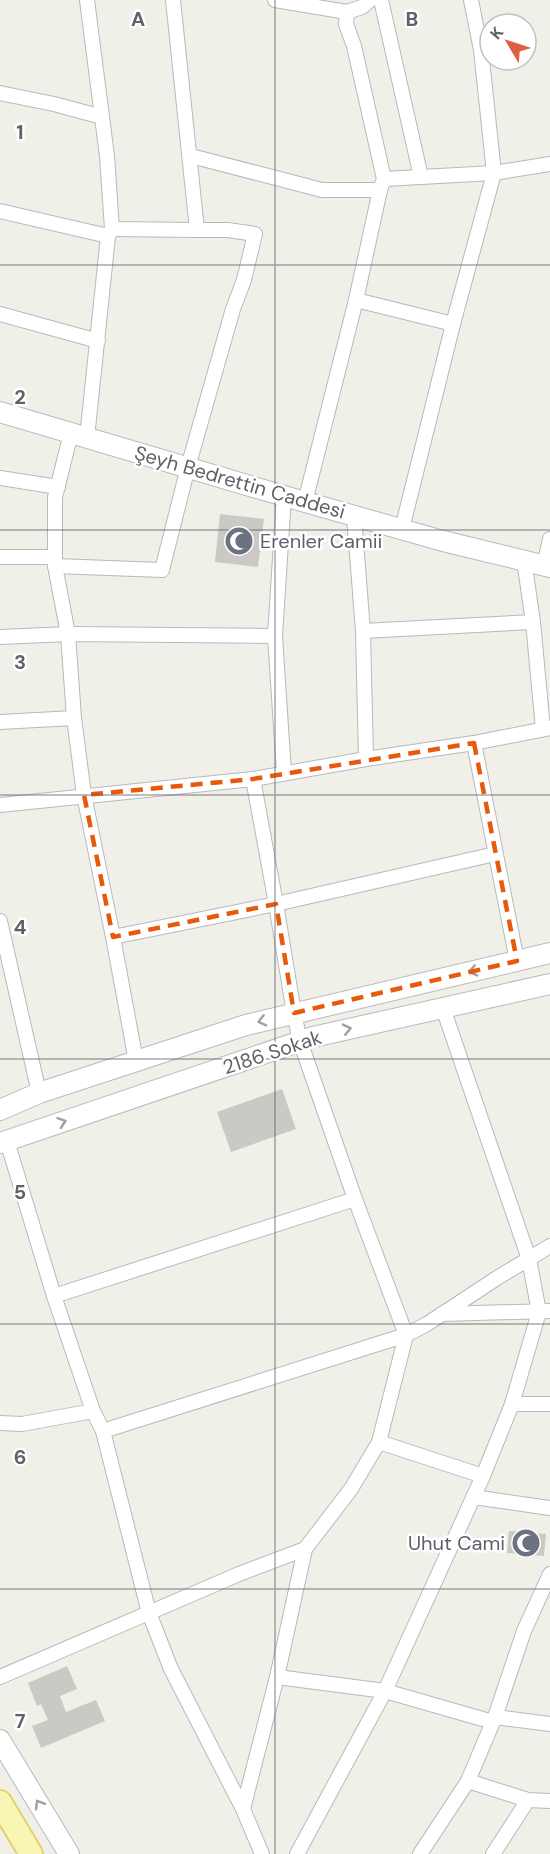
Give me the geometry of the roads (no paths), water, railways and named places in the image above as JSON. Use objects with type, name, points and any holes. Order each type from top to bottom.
[{"type":"main road","name":"Şeyh Bedrettin Caddesi","points":[[0,412],[354,516],[547,567]]},
{"type":"main road","name":"2186 Sokak","points":[[0,1110],[39,1093],[246,1025],[550,953]]},
{"type":"main road","name":"2186 Sokak","points":[[2,1143],[300,1041],[550,984]]},
{"type":"main road","points":[[0,1740],[69,1854]]},
{"type":"main road","points":[[0,1802],[31,1854]]},
{"type":"street","points":[[87,0],[102,117],[110,233],[98,341],[79,435],[55,497],[55,562],[68,634],[74,717],[84,795],[114,937],[136,1060]]},
{"type":"street","points":[[173,0],[197,230]]},
{"type":"street","points":[[275,0],[347,12],[362,7],[370,0]]},
{"type":"street","points":[[381,0],[421,177]]},
{"type":"street","points":[[402,529],[494,172],[481,50],[471,0]]},
{"type":"street","points":[[305,502],[356,300],[382,185],[354,46],[346,24],[347,12]]},
{"type":"street","points":[[0,93],[102,117]]},
{"type":"street","points":[[190,156],[322,190],[382,185],[421,177],[494,172],[550,164]]},
{"type":"street","points":[[0,211],[110,233],[228,230],[255,234],[244,280],[233,309],[188,467],[162,570],[0,556]]},
{"type":"street","points":[[356,300],[453,324]]},
{"type":"street","points":[[0,314],[98,341]]},
{"type":"street","points":[[0,478],[58,487]]},
{"type":"street","points":[[284,496],[275,636],[284,773]]},
{"type":"street","points":[[354,516],[363,631],[366,759]]},
{"type":"street","points":[[547,567],[550,539]]},
{"type":"street","points":[[0,805],[253,779],[366,759],[474,744],[547,729],[524,560]]},
{"type":"street","points":[[363,631],[533,622]]},
{"type":"street","points":[[0,637],[68,634],[275,636]]},
{"type":"street","points":[[0,722],[74,717]]},
{"type":"street","points":[[474,744],[517,961]]},
{"type":"street","points":[[243,1809],[277,1677],[305,1549],[351,1489],[379,1442],[406,1335],[355,1199],[300,1041],[253,779]]},
{"type":"street","points":[[114,937],[276,904],[495,854]]},
{"type":"street","points":[[0,921],[39,1093]]},
{"type":"street","points":[[297,1854],[384,1691],[483,1476],[512,1404],[544,1311],[529,1259],[443,1008]]},
{"type":"street","points":[[2,1143],[93,1411],[103,1431],[149,1613],[171,1669],[243,1809],[262,1854]]},
{"type":"street","points":[[54,1296],[355,1199]]},
{"type":"street","points":[[103,1431],[406,1335],[550,1246]]},
{"type":"street","points":[[442,1314],[544,1311]]},
{"type":"street","points":[[512,1404],[550,1404]]},
{"type":"street","points":[[0,1423],[22,1424],[93,1411]]},
{"type":"street","points":[[379,1442],[483,1476]]},
{"type":"street","points":[[473,1497],[550,1508]]},
{"type":"street","points":[[0,1677],[239,1574],[305,1549]]},
{"type":"street","points":[[420,1854],[468,1781],[494,1720],[524,1631],[550,1574]]},
{"type":"street","points":[[277,1677],[384,1691],[494,1720],[550,1724]]},
{"type":"street","points":[[468,1781],[528,1800],[550,1801]]},
{"type":"street","points":[[494,1854],[528,1800]]},
{"type":"place","name":"Erenler Camii","points":[[239,541]]},
{"type":"place","name":"Uhut Cami","points":[[526,1543]]}]
